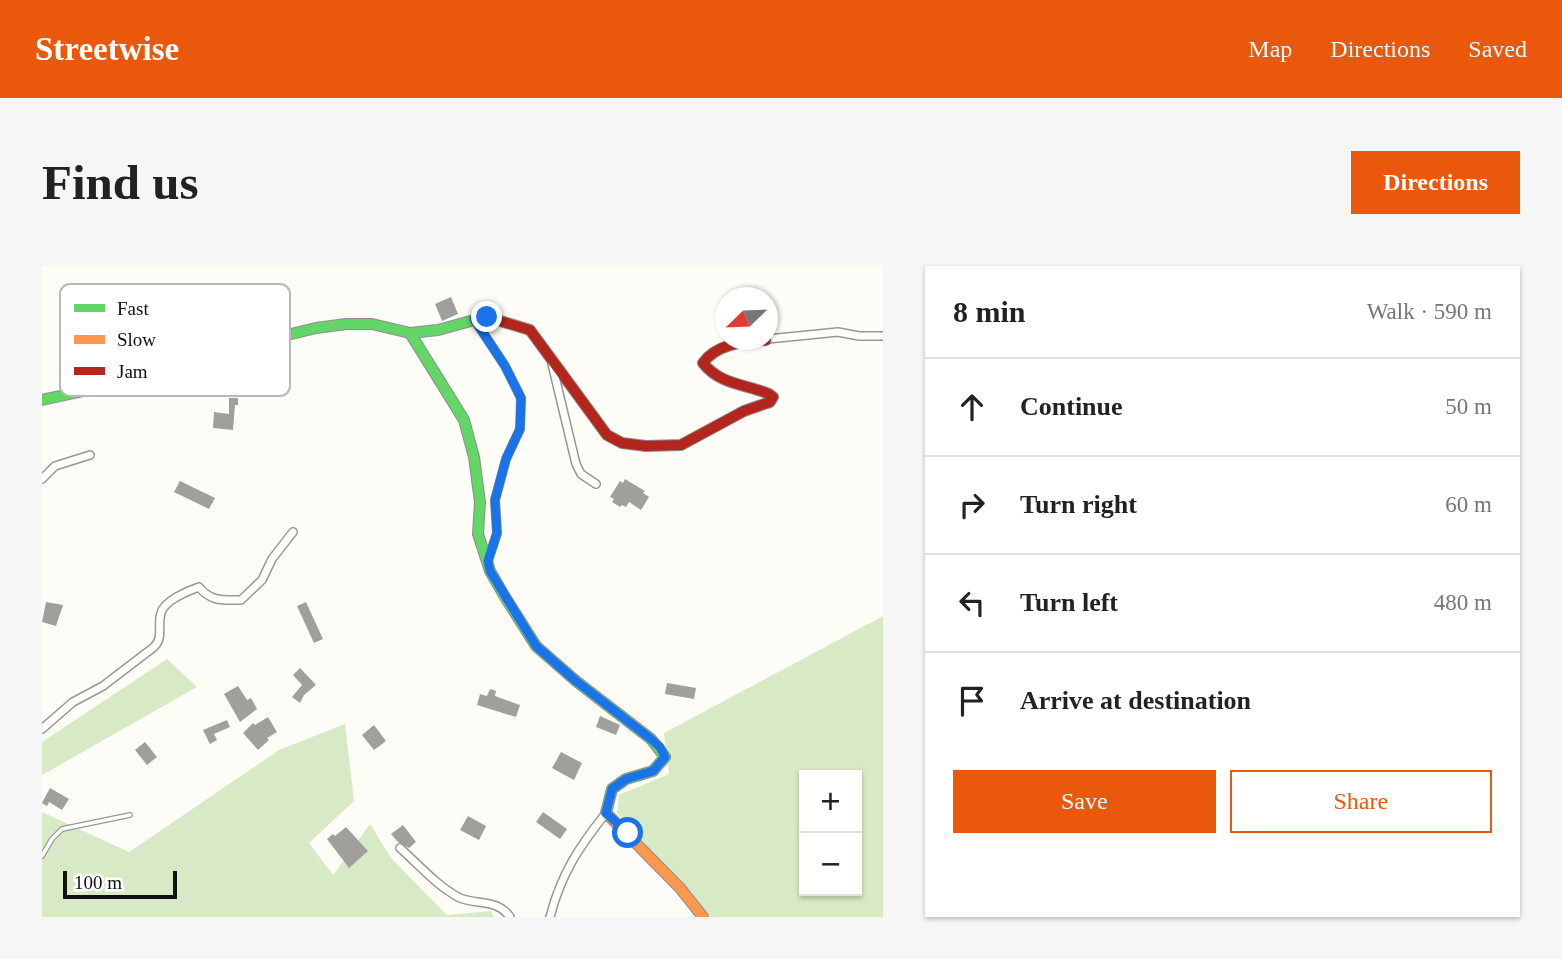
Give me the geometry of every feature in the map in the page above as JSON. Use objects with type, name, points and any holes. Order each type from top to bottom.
[{"type":"street","points":[[290,334],[345,324],[372,324],[410,333],[438,330],[474,319],[492,317],[530,330],[607,435],[622,443],[646,446],[681,445],[744,411],[770,402],[772,397],[769,394],[758,389],[741,387],[711,372],[703,363],[707,357],[719,350]]},
{"type":"street","points":[[474,319],[505,366],[521,398],[520,429],[506,459],[495,500],[497,533],[488,561]]},
{"type":"street","points":[[778,338],[838,332],[859,336],[883,336]]},
{"type":"street","points":[[410,333],[464,420],[474,457],[480,502],[478,534],[490,571],[536,646],[651,739],[660,747],[665,757],[653,771],[626,779],[612,789],[606,813],[569,863],[550,917]]},
{"type":"street","points":[[550,356],[576,464],[581,474],[596,484]]},
{"type":"street","points":[[42,400],[62,396]]},
{"type":"street","points":[[42,479],[55,466],[90,455]]},
{"type":"street","points":[[42,729],[74,702],[103,686],[159,642],[161,611],[167,603],[199,587],[206,596],[221,600],[241,600],[262,580],[271,559],[293,532]]},
{"type":"street","points":[[606,813],[680,888],[703,917]]},
{"type":"street","points":[[400,848],[449,891],[474,902],[499,906],[510,917]]},
{"type":"lane","points":[[42,856],[62,829],[130,815]]},
{"type":"green space","points":[[883,616],[883,917],[710,917],[617,813],[619,795],[669,774],[664,733]]},
{"type":"green space","points":[[167,659],[197,687],[42,775],[42,742]]},
{"type":"green space","points":[[345,724],[354,801],[309,843],[333,875],[370,824],[391,858],[447,915],[491,911],[494,917],[42,917],[42,812],[129,852],[279,750]]},
{"type":"building","points":[[451,297],[458,314],[442,321],[435,304]]},
{"type":"building","points":[[229,398],[238,398],[233,430],[213,428],[214,412],[229,414]]},
{"type":"building","points":[[625,479],[645,491],[643,493],[649,497],[641,510],[629,502],[626,507],[620,507],[612,502],[614,499],[610,497],[620,481],[623,483]]},
{"type":"building","points":[[180,481],[215,498],[209,509],[174,492]]},
{"type":"building","points":[[46,602],[63,605],[56,626],[42,622]]},
{"type":"building","points":[[306,602],[323,639],[314,643],[297,606]]},
{"type":"building","points":[[300,668],[316,685],[304,695],[300,703],[292,697],[302,685],[293,675]]},
{"type":"building","points":[[667,683],[696,688],[694,699],[665,694]]},
{"type":"building","points":[[238,686],[247,700],[251,698],[257,709],[240,722],[224,694]]},
{"type":"building","points":[[490,689],[496,691],[495,696],[520,705],[516,717],[477,705],[480,694],[487,696]]},
{"type":"building","points":[[600,716],[620,725],[616,735],[596,727]]},
{"type":"building","points":[[268,717],[277,732],[267,738],[269,740],[258,750],[243,733],[253,723],[255,725]]},
{"type":"building","points":[[227,720],[230,727],[214,734],[217,740],[210,744],[203,730]]},
{"type":"building","points":[[374,725],[386,741],[374,750],[362,735]]},
{"type":"building","points":[[145,742],[157,757],[147,765],[135,750]]},
{"type":"building","points":[[561,752],[582,763],[574,780],[552,768]]},
{"type":"building","points":[[50,788],[69,799],[62,810],[49,802],[47,806],[42,803]]},
{"type":"building","points":[[543,812],[567,829],[560,839],[536,822]]},
{"type":"building","points":[[468,816],[486,826],[479,840],[460,830]]},
{"type":"building","points":[[403,825],[416,842],[409,848],[391,834]]},
{"type":"building","points":[[346,827],[368,851],[349,868],[327,839]]},
{"type":"traffic: fast","points":[[290,334],[346,324],[372,324],[410,333],[438,330],[478,319]]},
{"type":"traffic: fast","points":[[410,333],[464,420],[474,457],[480,502],[478,534],[490,571],[505,597],[536,646],[651,739],[665,757],[653,771],[626,779],[612,789],[606,813],[610,817]]},
{"type":"traffic: fast","points":[[42,400],[60,396]]},
{"type":"traffic: slow","points":[[610,817],[680,888],[703,917]]},
{"type":"traffic: jam","points":[[478,319],[487,317],[530,330],[607,435],[622,443],[646,446],[681,445],[744,411],[770,402],[773,397],[769,394],[725,380],[703,363],[718,350]]},
{"type":"route","points":[[487,317],[474,319],[505,366],[521,398],[520,429],[506,459],[495,500],[497,533],[488,561],[490,571],[536,646],[660,747],[665,757],[653,771],[626,779],[612,789],[606,813],[628,833]]}]
